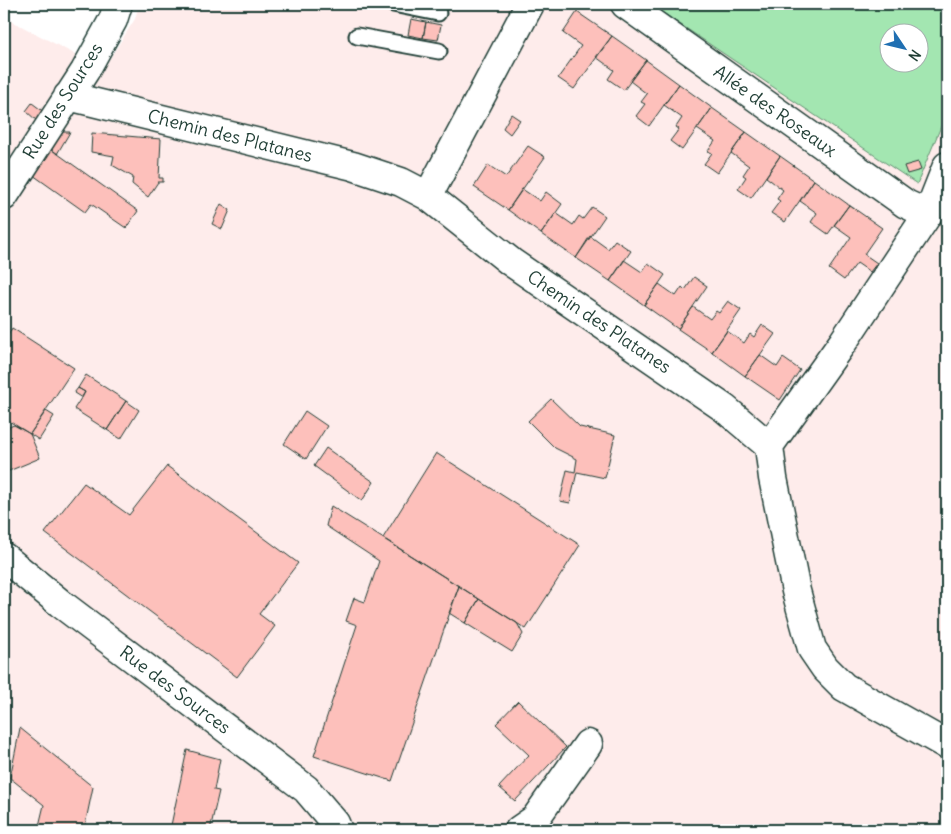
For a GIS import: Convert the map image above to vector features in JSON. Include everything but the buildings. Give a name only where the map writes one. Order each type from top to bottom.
[{"type":"street","name":"Rue des Sources","points":[[4,196],[104,37],[118,4]]},
{"type":"street","points":[[428,196],[530,4]]},
{"type":"street","name":"Allée des Roseaux","points":[[625,4],[906,204],[928,214]]},
{"type":"street","name":"Chemin des Platanes","points":[[68,96],[353,166],[401,182],[428,196],[511,262],[724,408],[769,446]]},
{"type":"street","points":[[947,166],[928,214],[843,342],[769,446],[773,478],[796,591],[812,649],[825,668],[844,687],[947,745]]},
{"type":"street","name":"Rue des Sources","points":[[4,557],[68,609],[306,790],[335,823],[338,830]]},
{"type":"street","points":[[533,827],[588,744]]},
{"type":"lane","points":[[393,4],[438,13]]},
{"type":"lane","points":[[357,36],[439,51]]},
{"type":"shaded area","points":[[139,4],[947,4],[947,830],[4,830],[4,17],[103,69],[135,19]]},
{"type":"green space","points":[[650,4],[947,4],[947,112],[917,184]]}]
